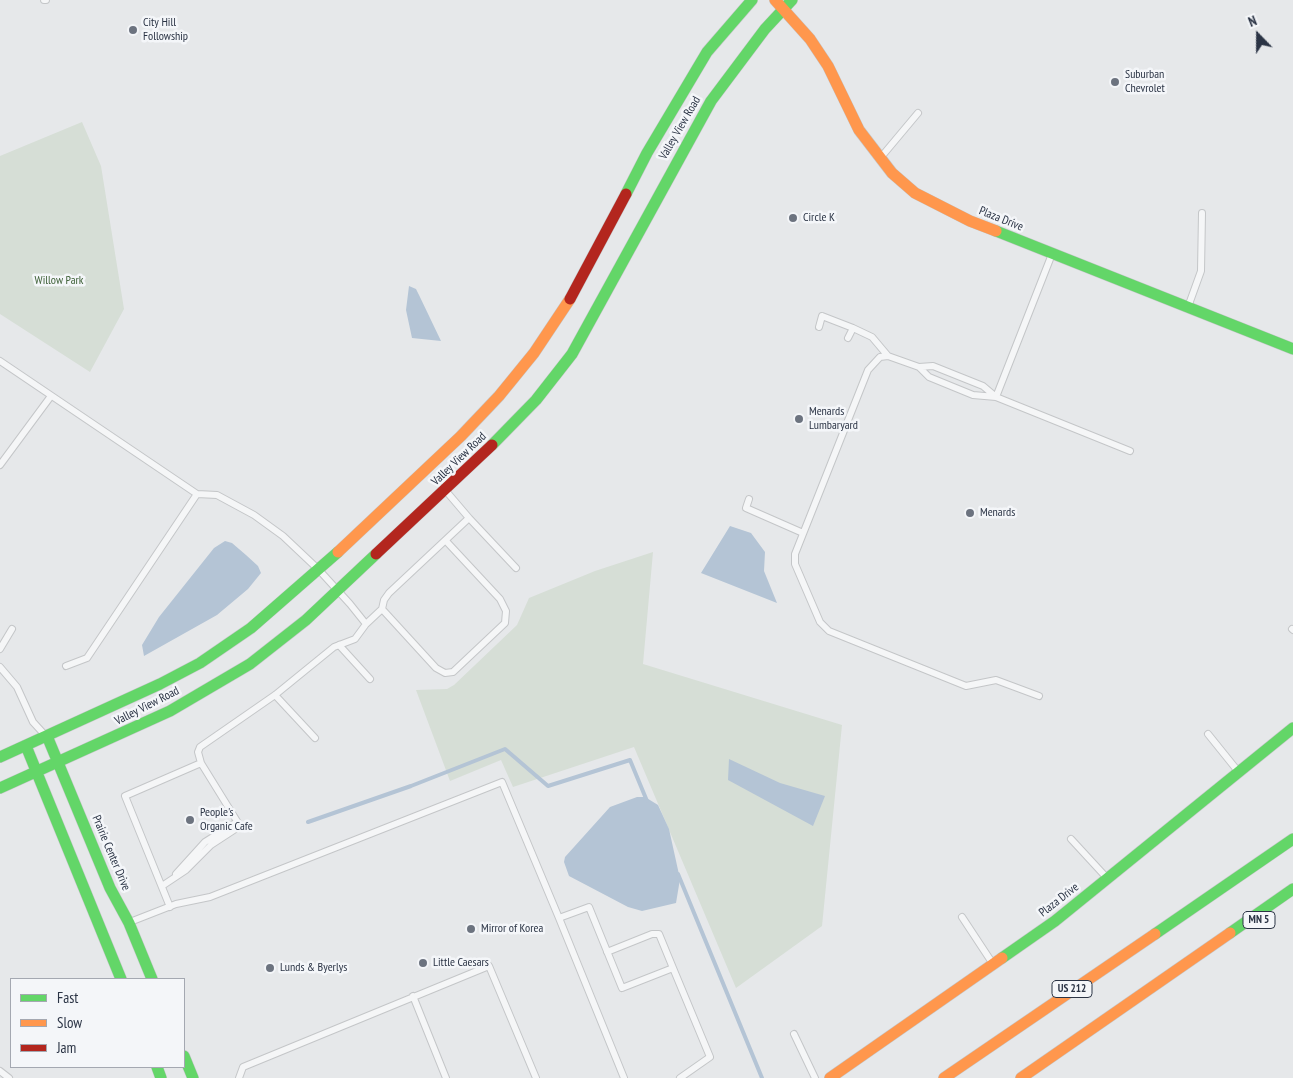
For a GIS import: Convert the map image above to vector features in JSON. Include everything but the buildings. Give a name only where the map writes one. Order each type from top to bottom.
[{"type":"main road","name":"Valley View Road","points":[[0,757],[27,742],[47,736],[120,703],[200,663],[251,628],[319,570],[461,436],[500,396],[534,353],[585,273],[646,153],[707,52],[752,0]]},
{"type":"main road","name":"Valley View Road","points":[[0,788],[170,711],[225,680],[274,647],[445,491],[536,400],[572,354],[711,101],[779,4],[792,0]]},
{"type":"main road","name":"Plaza Drive","points":[[779,4],[810,39],[828,66],[859,130],[880,158],[914,193],[936,206],[1052,254],[1293,349]]},
{"type":"main road","name":"Plaza Drive","points":[[830,1078],[994,965],[1108,879],[1293,728]]},
{"type":"main road","name":"Prairie Center Drive","points":[[47,736],[110,888],[129,923],[152,978]]},
{"type":"main road","points":[[27,742],[121,978]]},
{"type":"main road","points":[[1201,900],[1293,830]]},
{"type":"main road","name":"US 212","points":[[944,1078],[1201,900],[1293,839]]},
{"type":"main road","points":[[1021,1078],[1293,889]]},
{"type":"main road","name":"MN 5","points":[[1225,937],[1293,903]]},
{"type":"main road","points":[[185,1058],[193,1078]]},
{"type":"lane","points":[[880,158],[918,113]]},
{"type":"lane","points":[[1188,308],[1201,272],[1202,213]]},
{"type":"lane","points":[[996,397],[1052,254]]},
{"type":"lane","points":[[819,326],[822,316],[853,328],[872,337],[888,356],[919,367],[933,366],[983,386],[996,397],[1130,451]]},
{"type":"lane","points":[[848,338],[853,328]]},
{"type":"lane","points":[[888,356],[875,360],[868,370],[795,554],[795,564],[820,622],[829,631],[966,686],[996,680],[1039,696]]},
{"type":"lane","points":[[0,361],[197,494],[217,496],[254,514],[282,536],[319,570],[366,624]]},
{"type":"lane","points":[[919,367],[929,377],[977,396],[996,397]]},
{"type":"lane","points":[[0,465],[50,396]]},
{"type":"lane","points":[[445,491],[516,568]]},
{"type":"lane","points":[[66,666],[87,658],[197,494]]},
{"type":"lane","points":[[749,499],[746,508],[803,533]]},
{"type":"lane","points":[[776,521],[780,512]]},
{"type":"lane","points":[[162,886],[172,879],[205,842],[238,822],[201,763],[198,752],[203,744],[274,695],[334,647],[355,639],[366,624],[382,609],[384,600],[389,593],[469,518]]},
{"type":"lane","points":[[382,609],[436,668],[445,674],[453,672],[505,623],[506,611],[500,599],[446,541]]},
{"type":"lane","points":[[0,649],[12,629]]},
{"type":"lane","points":[[339,645],[370,679]]},
{"type":"lane","points":[[0,667],[17,687],[33,722],[47,736]]},
{"type":"lane","points":[[274,695],[315,738]]},
{"type":"lane","points":[[31,730],[33,722]]},
{"type":"lane","points":[[1208,734],[1238,772]]},
{"type":"lane","points":[[170,907],[125,796],[201,763]]},
{"type":"lane","points":[[129,923],[170,907],[210,897],[502,782],[624,1078]]},
{"type":"lane","points":[[1071,839],[1108,879]]},
{"type":"lane","points":[[559,918],[589,907],[622,988],[673,968]]},
{"type":"lane","points":[[962,917],[994,965]]},
{"type":"lane","points":[[607,952],[652,934],[658,934],[710,1057],[680,1078]]},
{"type":"lane","points":[[240,1076],[243,1067],[489,966],[536,1078]]},
{"type":"lane","points":[[413,996],[446,1078]]},
{"type":"lane","points":[[794,1034],[815,1078]]},
{"type":"lane","points":[[0,1071],[9,1078]]},
{"type":"green space","name":"Willow Park","points":[[82,122],[101,166],[124,309],[90,372],[0,314],[0,156]]},
{"type":"green space","points":[[653,552],[643,664],[842,725],[822,926],[736,988],[634,747],[513,787],[501,760],[450,781],[416,690],[447,689],[454,685],[517,625],[529,598],[595,571]]},
{"type":"water","points":[[409,286],[416,289],[441,341],[412,338],[406,310]]},
{"type":"water","points":[[730,526],[751,533],[765,552],[764,571],[777,603],[701,573]]},
{"type":"water","points":[[225,541],[232,543],[246,555],[258,566],[261,573],[248,589],[217,615],[144,656],[142,645],[159,617],[214,548]]},
{"type":"water","points":[[729,759],[780,783],[825,796],[813,826],[728,780]]},
{"type":"water","points":[[637,797],[645,797],[658,805],[669,829],[680,879],[676,903],[642,911],[628,907],[569,876],[564,862],[565,857],[610,807]]},
{"type":"waterway","points":[[308,822],[411,786],[505,749],[548,786],[630,760],[647,801]]},
{"type":"waterway","points":[[678,874],[762,1078]]},
{"type":"traffic: fast","points":[[626,194],[647,153],[707,52],[752,0]]},
{"type":"traffic: fast","points":[[492,445],[536,400],[572,354],[711,101],[765,29],[792,0]]},
{"type":"traffic: fast","points":[[996,231],[1293,349]]},
{"type":"traffic: fast","points":[[0,757],[160,684],[200,663],[251,628],[338,552]]},
{"type":"traffic: fast","points":[[0,788],[170,711],[250,664],[306,620],[376,554]]},
{"type":"traffic: fast","points":[[1002,958],[1055,921],[1293,728]]},
{"type":"traffic: fast","points":[[47,736],[110,888],[129,923],[152,978]]},
{"type":"traffic: fast","points":[[26,746],[121,978]]},
{"type":"traffic: fast","points":[[1155,934],[1293,839]]},
{"type":"traffic: fast","points":[[1230,933],[1293,889]]},
{"type":"traffic: fast","points":[[185,1058],[193,1078]]},
{"type":"traffic: fast","points":[[157,1068],[161,1078]]},
{"type":"traffic: slow","points":[[775,0],[810,39],[828,66],[859,130],[892,173],[915,193],[970,221],[996,231]]},
{"type":"traffic: slow","points":[[338,552],[461,436],[499,396],[534,353],[570,299]]},
{"type":"traffic: slow","points":[[1021,1078],[1230,933]]},
{"type":"traffic: slow","points":[[944,1078],[1155,934]]},
{"type":"traffic: slow","points":[[830,1078],[1002,958]]},
{"type":"traffic: jam","points":[[570,299],[626,194]]},
{"type":"traffic: jam","points":[[376,554],[492,445]]},
{"type":"place","name":"City Hill Followship","points":[[133,30]]},
{"type":"place","name":"Suburban Chevrolet","points":[[1115,82]]},
{"type":"place","name":"Circle K","points":[[793,218]]},
{"type":"place","name":"Menards Lumbaryard","points":[[799,419]]},
{"type":"place","name":"Menards","points":[[970,513]]},
{"type":"place","name":"People's Organic Cafe","points":[[190,820]]},
{"type":"place","name":"Mirror of Korea","points":[[471,929]]},
{"type":"place","name":"Little Caesars","points":[[423,963]]},
{"type":"place","name":"Lunds & Byerlys","points":[[270,968]]}]
